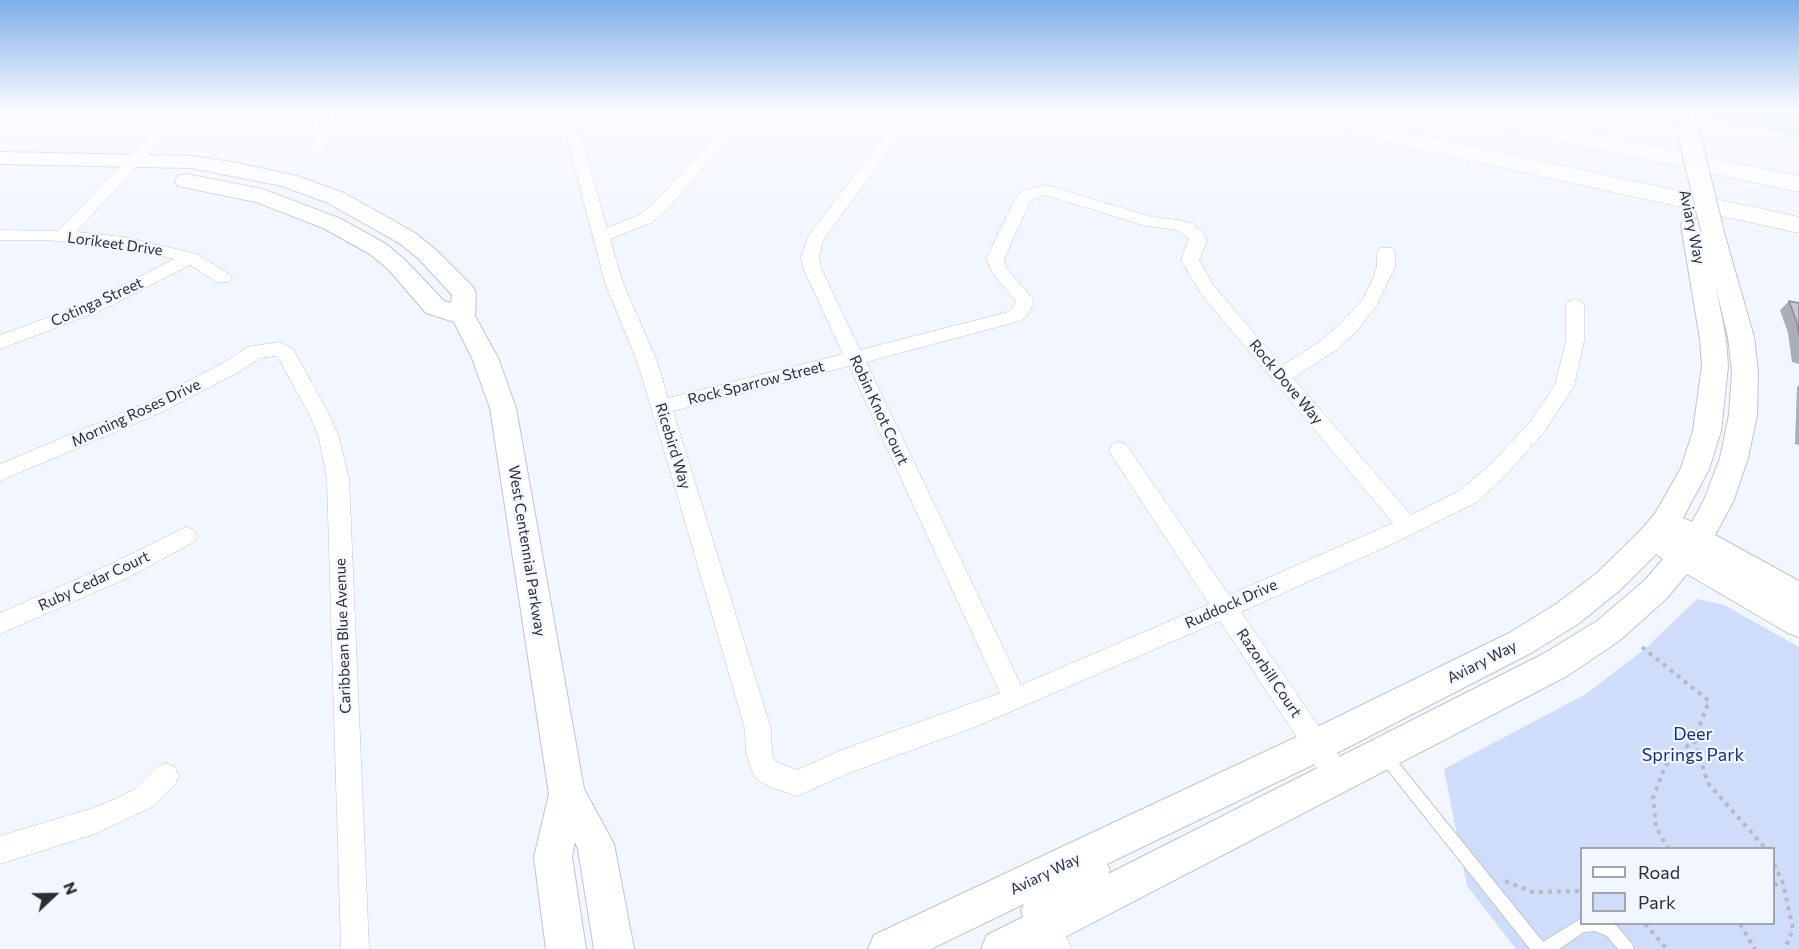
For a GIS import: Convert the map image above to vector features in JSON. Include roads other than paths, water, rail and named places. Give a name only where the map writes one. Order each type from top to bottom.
[{"type":"highway","points":[[1480,155],[1799,225]]},
{"type":"highway","points":[[1661,155],[1799,184]]},
{"type":"main road","name":"Aviary Way","points":[[1001,949],[1052,938],[1338,777],[1528,680],[1581,650],[1656,589],[1691,549],[1718,502],[1728,477],[1739,438],[1745,390],[1744,357],[1739,327],[1702,227],[1685,155]]},
{"type":"main road","name":"West Centennial Parkway","points":[[0,158],[119,168],[262,196],[331,223],[378,249],[397,265],[435,307],[463,316]]},
{"type":"main road","name":"West Centennial Parkway","points":[[0,175],[119,168],[226,167],[289,182],[336,198],[407,238],[427,254],[464,293],[463,316],[485,358],[502,408],[567,794],[596,844],[614,949]]},
{"type":"main road","name":"Aviary Way","points":[[888,949],[1317,745],[1545,629],[1608,582],[1660,530],[1695,469],[1707,431],[1714,387],[1713,339],[1702,227]]},
{"type":"main road","points":[[1660,530],[1799,623]]},
{"type":"main road","points":[[1691,549],[1799,597]]},
{"type":"main road","name":"West Centennial Parkway","points":[[566,949],[553,857],[567,794]]},
{"type":"main road","points":[[1052,938],[1040,911],[1046,900],[1055,891],[1122,853],[1162,817]]},
{"type":"street","points":[[119,168],[129,155]]},
{"type":"street","points":[[54,235],[133,155]]},
{"type":"street","name":"Ricebird Way","points":[[579,155],[614,283],[647,361],[758,729],[759,753],[765,770],[779,778]]},
{"type":"street","points":[[602,236],[645,219],[660,207],[706,155]]},
{"type":"street","name":"Robin Knot Court","points":[[877,155],[815,239],[810,257],[812,268],[1015,699]]},
{"type":"street","name":"Rock Dove Way","points":[[1023,309],[1025,300],[999,270],[995,259],[1023,200],[1033,194],[1046,190],[1055,192],[1076,201],[1152,222],[1179,225],[1192,232],[1197,236],[1198,242],[1193,249],[1191,260],[1198,277],[1407,525]]},
{"type":"street","name":"Lorikeet Drive","points":[[0,235],[54,235],[125,242],[192,258],[223,278]]},
{"type":"street","points":[[1281,376],[1329,345],[1349,327],[1370,302],[1380,283],[1386,267],[1386,252]]},
{"type":"street","name":"Cotinga Street","points":[[0,342],[94,307],[192,258]]},
{"type":"street","name":"Ruddock Drive","points":[[779,778],[797,783],[844,762],[966,719],[1015,699],[1380,540],[1469,496],[1499,469],[1538,426],[1564,386],[1575,341],[1575,305]]},
{"type":"street","name":"Rock Sparrow Street","points":[[661,407],[965,328],[1005,320],[1014,317],[1023,309]]},
{"type":"street","name":"Morning Roses Drive","points":[[0,473],[120,424],[230,368],[248,355],[268,349]]},
{"type":"street","name":"Caribbean Blue Avenue","points":[[268,349],[279,350],[286,354],[320,416],[329,438],[338,479],[355,949]]},
{"type":"street","name":"Razorbill Court","points":[[1119,450],[1338,777]]},
{"type":"street","name":"Ruby Cedar Court","points":[[0,624],[117,572],[186,536]]},
{"type":"street","points":[[0,850],[129,807],[145,797],[166,776]]},
{"type":"lane","points":[[1384,755],[1539,949]]},
{"type":"lane","points":[[1546,949],[1582,926],[1588,925]]},
{"type":"lane","points":[[1597,925],[1612,931],[1627,949]]},
{"type":"park label","name":"Deer Springs Park","points":[[1693,744]]}]
